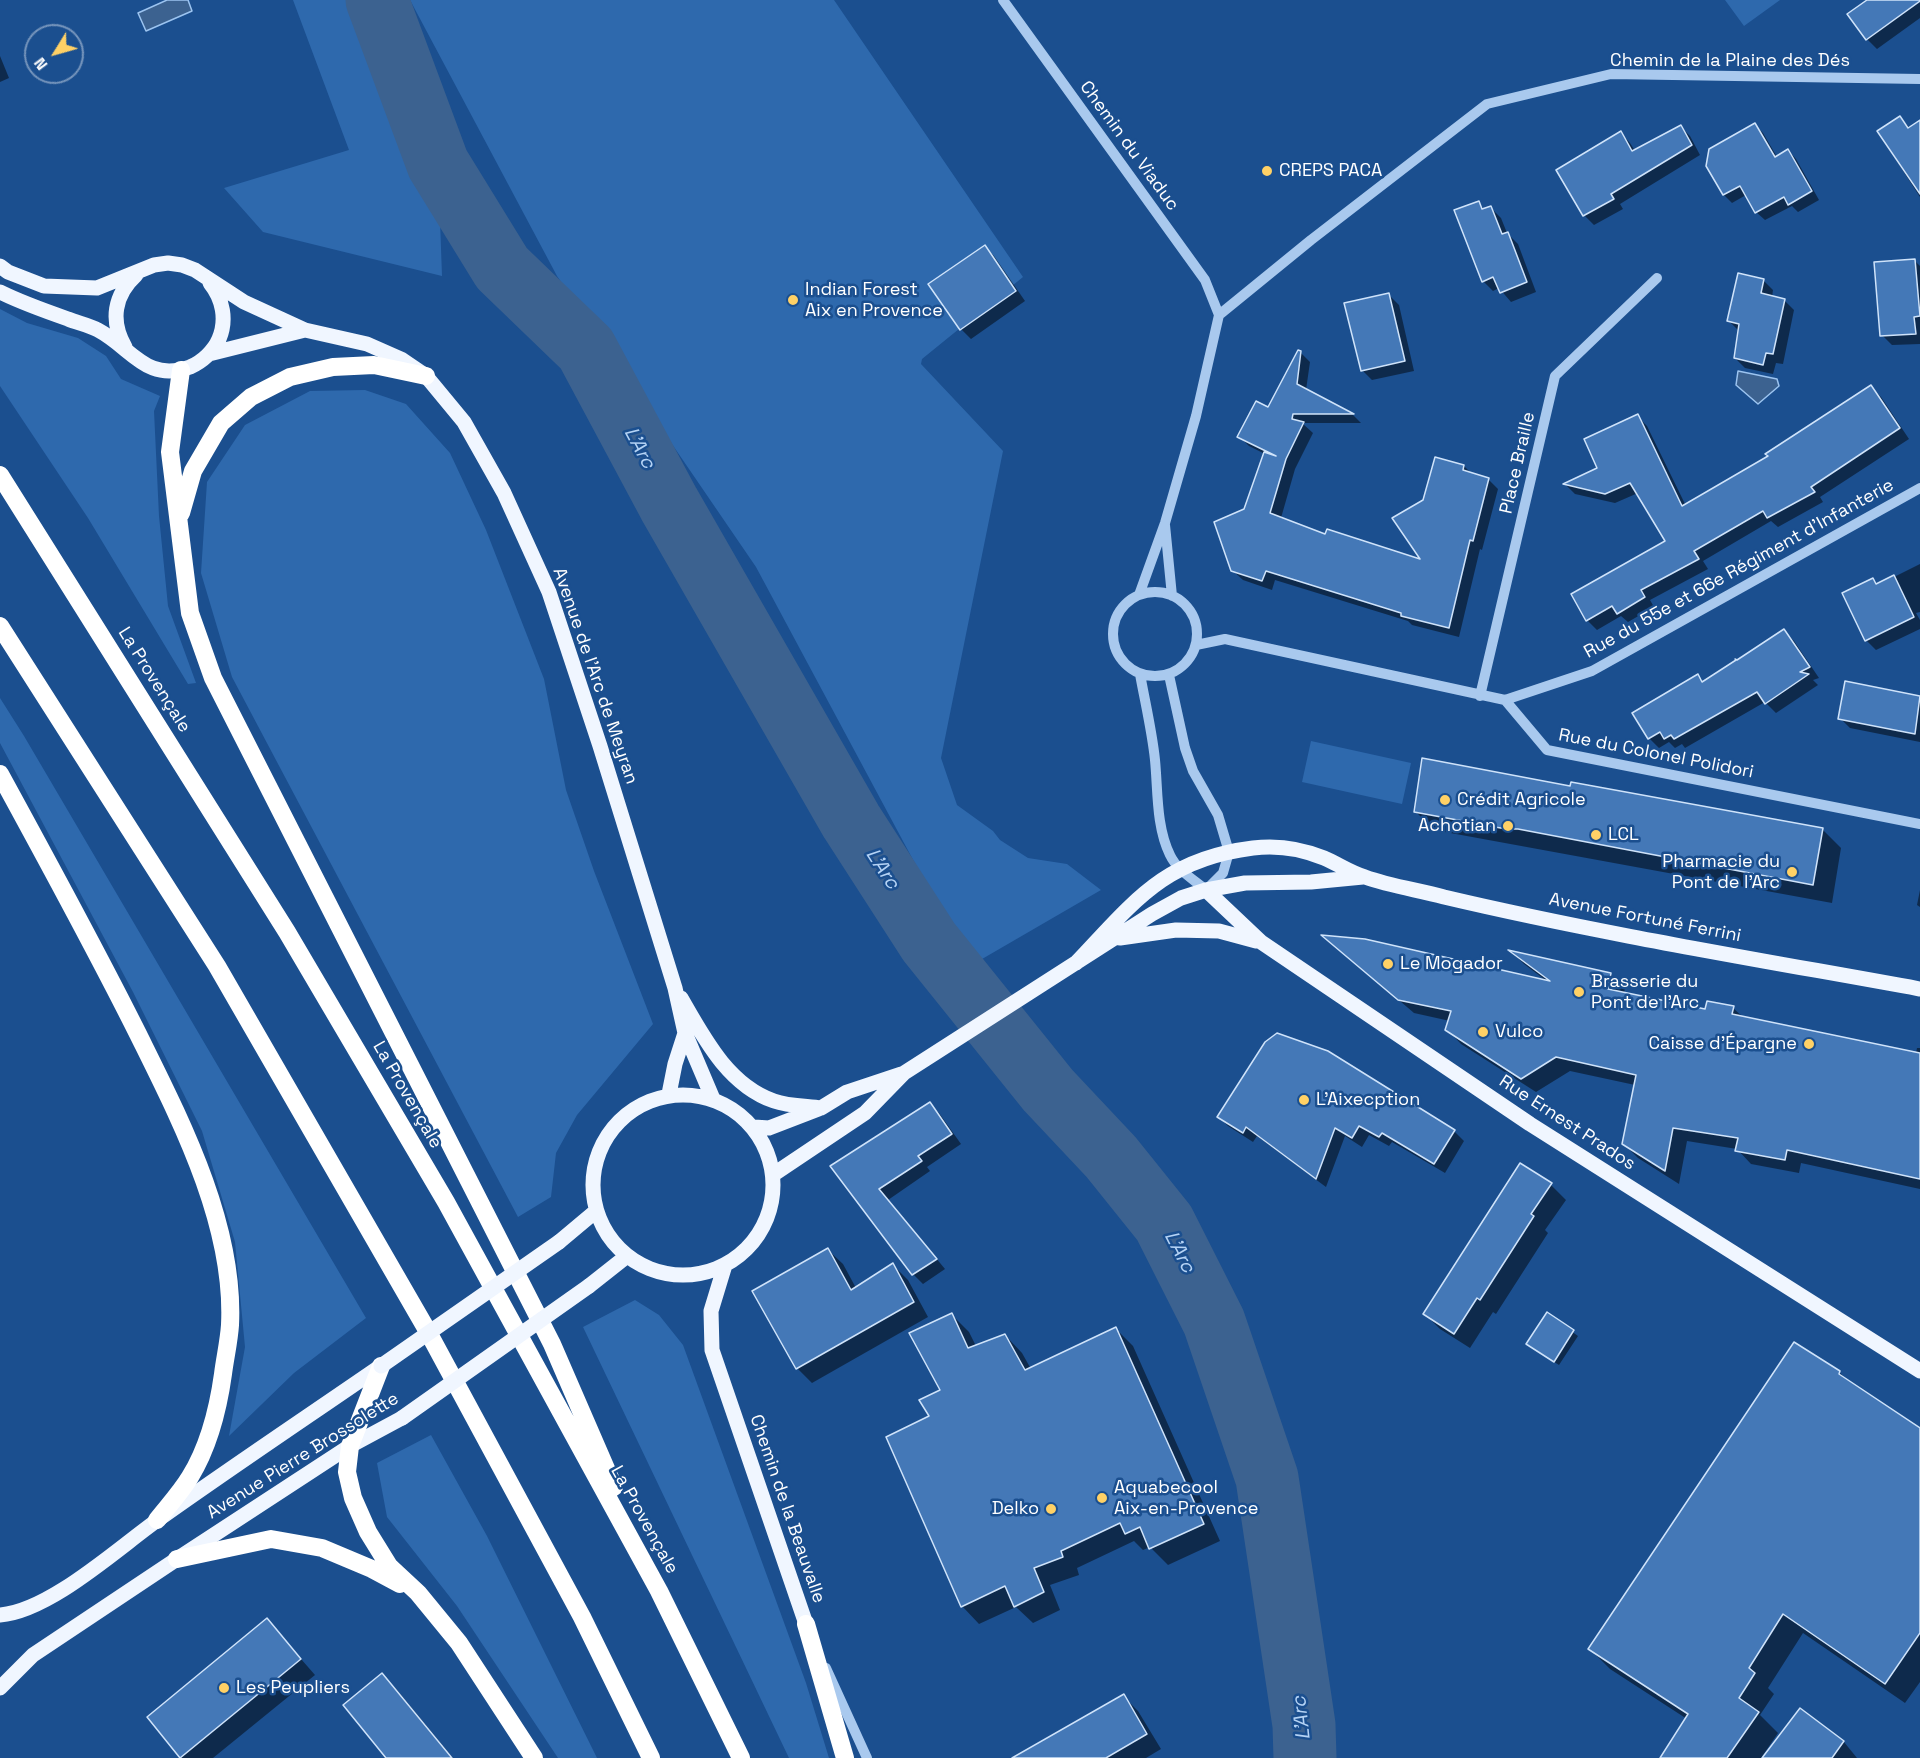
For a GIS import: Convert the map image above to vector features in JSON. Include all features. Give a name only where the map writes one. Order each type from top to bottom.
[{"type":"highway","points":[[178,524],[193,471],[221,423],[251,397],[290,377],[333,367],[374,364],[426,376]]},
{"type":"highway","points":[[181,370],[170,452],[190,614],[213,678],[552,1344],[659,1591]]},
{"type":"highway","name":"La Provençale","points":[[0,475],[299,952],[446,1202],[659,1591],[741,1758]]},
{"type":"highway","points":[[0,626],[217,966],[426,1330],[582,1617],[651,1758]]},
{"type":"highway","points":[[0,774],[107,972],[172,1104],[203,1179],[222,1241],[229,1289],[230,1325],[220,1396],[208,1439],[190,1478],[157,1520]]},
{"type":"highway","points":[[381,1366],[350,1446],[347,1472],[352,1498],[368,1532],[389,1566],[418,1593],[459,1643],[534,1758]]},
{"type":"highway","points":[[177,1559],[271,1539],[322,1548],[372,1569],[418,1593]]},
{"type":"highway","points":[[806,1624],[845,1758]]},
{"type":"main road","name":"Avenue de l'Arc de Meyran","points":[[0,266],[8,273],[44,286],[97,288],[154,265],[177,264],[195,270],[244,302],[305,330],[367,344],[401,359],[426,376],[464,422],[504,493],[549,592],[600,746],[675,988],[685,1033],[713,1099]]},
{"type":"main road","points":[[126,350],[118,336],[115,321],[116,305],[126,284],[141,271]]},
{"type":"main road","points":[[207,279],[217,291],[222,307],[223,324],[219,340],[209,354]]},
{"type":"main road","points":[[0,292],[98,330],[137,361],[150,368],[166,371],[181,370]]},
{"type":"main road","name":"Avenue de l'Arc de Meyran","points":[[181,370],[197,364],[209,354],[305,330]]},
{"type":"main road","points":[[1076,963],[1135,900],[1179,868],[1200,859],[1255,848],[1288,848],[1322,857],[1364,877]]},
{"type":"main road","points":[[774,1174],[865,1113],[904,1073],[1114,938],[1181,898],[1206,890],[1245,883],[1311,882],[1364,877]]},
{"type":"main road","name":"Avenue Fortuné Ferrini","points":[[1364,877],[1568,925],[1920,988]]},
{"type":"main road","name":"Rue Ernest Prados","points":[[1206,890],[1261,942],[1530,1124],[1920,1371]]},
{"type":"main road","points":[[1114,938],[1176,930],[1219,931],[1261,942]]},
{"type":"main road","points":[[675,988],[713,1052],[745,1086],[774,1101],[821,1108]]},
{"type":"main road","points":[[669,1094],[675,1064],[685,1033]]},
{"type":"main road","points":[[754,1127],[769,1128],[821,1108],[847,1092],[904,1073]]},
{"type":"main road","points":[[669,1094],[713,1099],[729,1106],[754,1127],[769,1154],[774,1174],[774,1195],[765,1225],[750,1246],[725,1265],[688,1275],[654,1271],[627,1256],[609,1237],[596,1211],[592,1182],[598,1150],[611,1129],[634,1107],[669,1094]]},
{"type":"main road","name":"Avenue Pierre Brossolette","points":[[0,1615],[32,1607],[55,1594],[157,1520],[559,1242],[596,1211]]},
{"type":"main road","name":"Avenue Pierre Brossolette","points":[[0,1688],[33,1655],[350,1446],[402,1419],[589,1286],[627,1256]]},
{"type":"main road","name":"Chemin de la Beauvalle","points":[[725,1265],[711,1311],[712,1350],[806,1624]]},
{"type":"street","name":"Chemin du Viaduc","points":[[1003,0],[1205,280],[1219,315]]},
{"type":"street","name":"Chemin de la Plaine des Dés","points":[[1219,315],[1311,240],[1487,104],[1611,74],[1920,79]]},
{"type":"street","name":"Place Braille","points":[[1480,696],[1555,376],[1657,278]]},
{"type":"street","points":[[1139,595],[1165,523],[1196,416],[1219,315]]},
{"type":"street","name":"Rue du 55e et 66e Régiment d'Infanterie","points":[[1505,700],[1592,671],[1920,488]]},
{"type":"street","points":[[1165,523],[1172,596]]},
{"type":"street","points":[[1152,592],[1172,596],[1188,607],[1194,619],[1197,632],[1196,645],[1182,667],[1169,675],[1155,677],[1140,674],[1128,667],[1119,656],[1113,642],[1113,628],[1121,609],[1127,602],[1139,595],[1152,592]]},
{"type":"street","points":[[1196,645],[1225,639],[1505,700]]},
{"type":"street","points":[[1140,674],[1155,758],[1165,839],[1170,855],[1179,868],[1206,890],[1222,873],[1229,852],[1218,815],[1193,771],[1185,748],[1169,675]]},
{"type":"street","name":"Rue du Colonel Polidori","points":[[1505,700],[1547,750],[1920,824]]},
{"type":"street","name":"Chemin de la Beauvalle","points":[[806,1624],[867,1758]]},
{"type":"shaded area","points":[[167,0],[188,0],[192,11],[146,31],[138,13]]},
{"type":"shaded area","points":[[293,0],[378,0],[438,164],[442,276],[263,232],[224,188],[349,150]]},
{"type":"shaded area","name":"Indian Forest Aix en Provence","points":[[410,0],[834,0],[1023,277],[922,359],[921,364],[1003,451],[941,758],[957,805],[993,831],[1000,840],[1028,858],[1067,864],[1101,890],[970,966],[756,567],[557,276]]},
{"type":"shaded area","points":[[1725,0],[1780,0],[1744,26]]},
{"type":"shaded area","points":[[0,309],[27,323],[78,338],[106,356],[121,379],[160,396],[154,411],[159,516],[168,606],[196,683],[188,684],[88,518],[0,386]]},
{"type":"shaded area","points":[[1738,371],[1777,379],[1779,386],[1758,404],[1736,385]]},
{"type":"shaded area","points":[[365,390],[406,404],[450,453],[486,530],[544,679],[566,790],[594,871],[653,1024],[577,1115],[556,1153],[551,1197],[518,1217],[232,677],[201,573],[207,482],[245,425],[310,391]]},
{"type":"shaded area","points":[[0,698],[366,1318],[294,1373],[229,1436],[245,1347],[235,1242],[202,1131],[133,992],[0,743]]},
{"type":"shaded area","points":[[1311,741],[1411,763],[1402,804],[1302,782]]},
{"type":"shaded area","points":[[635,1300],[659,1315],[683,1345],[806,1683],[829,1758],[789,1758],[583,1327]]},
{"type":"shaded area","points":[[431,1435],[487,1536],[597,1758],[558,1758],[457,1606],[387,1517],[377,1463]]},
{"type":"building","points":[[1867,0],[1920,1],[1866,40],[1847,14]]},
{"type":"building","points":[[1900,116],[1908,128],[1920,120],[1920,194],[1877,131]]},
{"type":"building","points":[[1755,123],[1775,157],[1788,149],[1812,191],[1788,205],[1784,197],[1755,213],[1740,186],[1723,195],[1706,166],[1709,149]]},
{"type":"building","points":[[1681,125],[1692,145],[1611,194],[1614,199],[1583,216],[1556,170],[1621,131],[1632,151]]},
{"type":"building","points":[[1479,201],[1482,209],[1491,206],[1502,234],[1508,232],[1527,282],[1500,293],[1493,277],[1482,282],[1454,210]]},
{"type":"building","points":[[985,245],[1016,291],[960,330],[928,284]]},
{"type":"building","points":[[1915,259],[1920,316],[1914,317],[1916,334],[1880,336],[1874,262]]},
{"type":"building","points":[[1738,273],[1764,279],[1761,293],[1785,299],[1773,354],[1766,353],[1763,365],[1734,358],[1739,324],[1727,321]]},
{"type":"building","points":[[1389,293],[1405,361],[1361,371],[1344,303]]},
{"type":"building","points":[[1298,350],[1301,351],[1297,384],[1354,414],[1293,414],[1292,419],[1304,422],[1286,459],[1270,513],[1325,534],[1327,529],[1420,559],[1392,518],[1423,500],[1435,457],[1464,465],[1463,470],[1489,478],[1473,541],[1470,540],[1449,628],[1401,616],[1401,613],[1266,571],[1262,581],[1231,571],[1214,522],[1244,509],[1264,452],[1276,456],[1237,437],[1256,401],[1268,407]]},
{"type":"building","points":[[1871,385],[1900,428],[1811,487],[1815,492],[1767,518],[1763,511],[1694,551],[1699,559],[1641,590],[1645,597],[1617,614],[1612,606],[1586,621],[1571,594],[1665,541],[1630,483],[1605,494],[1563,484],[1597,468],[1584,439],[1638,414],[1682,506],[1768,456],[1765,454]]},
{"type":"building","points":[[1894,575],[1914,617],[1865,641],[1842,593],[1873,578],[1876,584]]},
{"type":"building","points":[[1784,629],[1810,667],[1800,672],[1809,674],[1765,704],[1757,692],[1674,739],[1671,735],[1664,739],[1660,732],[1648,739],[1632,713],[1698,674],[1702,682]]},
{"type":"building","points":[[1845,681],[1920,696],[1915,734],[1838,719]]},
{"type":"building","points":[[1422,758],[1570,786],[1571,782],[1823,828],[1813,885],[1518,829],[1506,829],[1414,812]]},
{"type":"building","points":[[1321,935],[1365,939],[1550,981],[1508,950],[1611,973],[1608,989],[1705,1009],[1707,1001],[1734,1006],[1732,1014],[1920,1053],[1920,1179],[1787,1150],[1785,1160],[1735,1151],[1738,1138],[1673,1128],[1665,1171],[1622,1144],[1636,1075],[1556,1057],[1521,1079],[1445,1030],[1451,1011],[1398,1000]]},
{"type":"building","points":[[1277,1033],[1328,1051],[1455,1130],[1434,1164],[1382,1133],[1379,1137],[1359,1126],[1352,1138],[1335,1128],[1316,1179],[1246,1127],[1243,1133],[1217,1117],[1265,1042]]},
{"type":"building","points":[[930,1102],[952,1134],[918,1156],[922,1161],[879,1189],[937,1259],[912,1275],[830,1166]]},
{"type":"building","points":[[1520,1163],[1552,1183],[1531,1214],[1534,1216],[1480,1300],[1477,1298],[1454,1334],[1423,1314]]},
{"type":"building","points":[[828,1248],[851,1290],[893,1263],[914,1302],[796,1369],[752,1291]]},
{"type":"building","points":[[1547,1312],[1574,1330],[1554,1362],[1526,1344]]},
{"type":"building","points":[[952,1313],[968,1348],[1005,1334],[1025,1370],[1116,1327],[1204,1524],[1149,1549],[1140,1527],[1125,1534],[1120,1523],[1061,1551],[1063,1557],[1034,1568],[1044,1592],[1014,1607],[1005,1586],[961,1607],[886,1437],[929,1416],[919,1400],[940,1390],[909,1333]]},
{"type":"building","points":[[1794,1342],[1840,1371],[1839,1374],[1920,1428],[1920,1633],[1885,1684],[1783,1614],[1749,1668],[1755,1673],[1739,1698],[1759,1712],[1727,1758],[1660,1758],[1688,1714],[1588,1649]]},
{"type":"building","name":"Les Peupliers","points":[[267,1618],[301,1659],[180,1758],[147,1717]]},
{"type":"building","name":"Les Peupliers","points":[[382,1673],[452,1758],[386,1758],[343,1705]]},
{"type":"building","points":[[1124,1694],[1147,1734],[1106,1758],[1012,1758]]},
{"type":"building","points":[[1800,1708],[1844,1741],[1832,1758],[1762,1758]]},
{"type":"waterway","name":"L'Arc","points":[[377,0],[438,164],[502,268],[586,349],[669,504],[851,821],[929,942],[1048,1090],[1111,1157],[1164,1223],[1214,1322],[1267,1478],[1304,1725],[1305,1758]]},
{"type":"place","name":"CREPS PACA","points":[[1267,171]]},
{"type":"place","name":"Indian Forest Aix en Provence","points":[[793,300]]},
{"type":"place","name":"Crédit Agricole","points":[[1445,800]]},
{"type":"place","name":"Achotian","points":[[1508,826]]},
{"type":"place","name":"LCL","points":[[1596,835]]},
{"type":"place","name":"Pharmacie du Pont de l'Arc","points":[[1792,872]]},
{"type":"place","name":"Le Mogador","points":[[1388,964]]},
{"type":"place","name":"Brasserie du Pont de l'Arc","points":[[1579,992]]},
{"type":"place","name":"Vulco","points":[[1483,1032]]},
{"type":"place","name":"Caisse d'Épargne","points":[[1809,1044]]},
{"type":"place","name":"L'Aixecption","points":[[1304,1100]]},
{"type":"place","name":"Aquabecool Aix-en-Provence","points":[[1102,1498]]},
{"type":"place","name":"Delko","points":[[1051,1509]]},
{"type":"place","name":"Les Peupliers","points":[[224,1688]]}]
